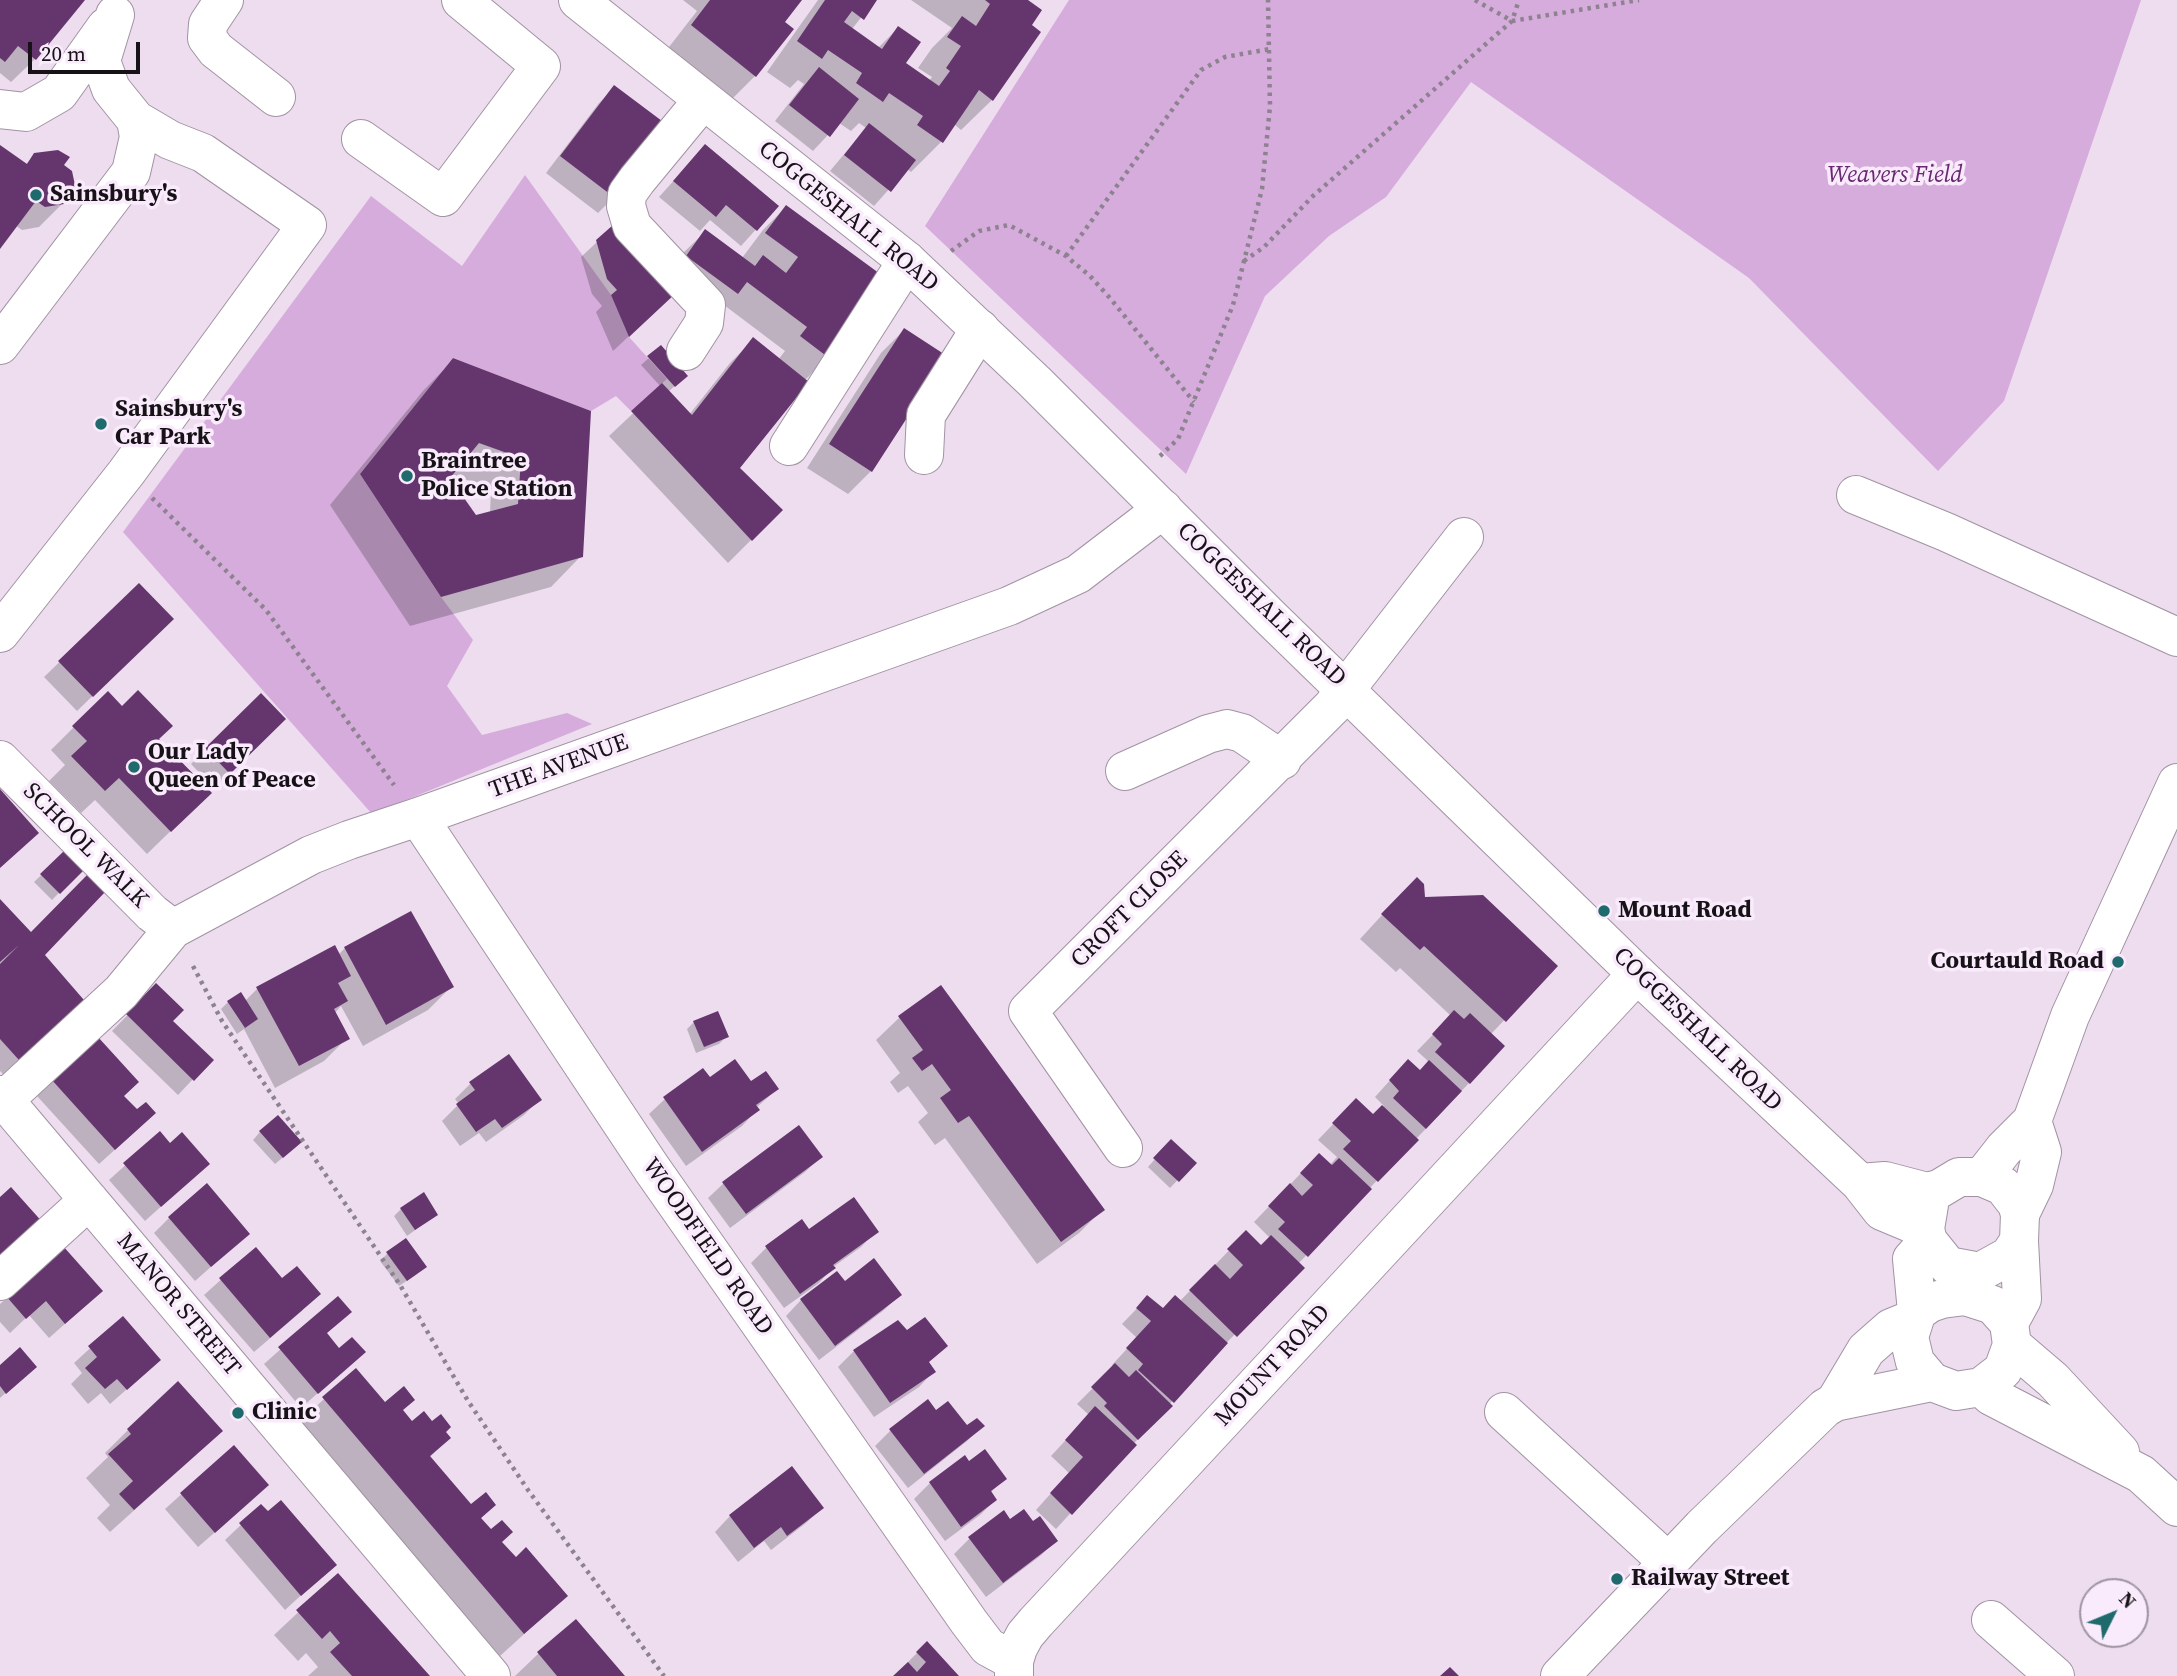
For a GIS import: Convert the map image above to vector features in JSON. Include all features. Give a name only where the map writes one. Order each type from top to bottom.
[{"type":"street","points":[[224,0],[208,24],[206,38],[216,50],[276,97]]},
{"type":"street","points":[[361,139],[443,197],[541,66],[461,0]]},
{"type":"street","name":"COGGESHALL ROAD","points":[[578,0],[914,267],[1637,974],[1860,1183],[1882,1211],[1926,1235]]},
{"type":"street","points":[[0,109],[26,112],[59,93],[121,7]]},
{"type":"street","points":[[121,7],[101,61],[111,89],[136,120],[170,140],[204,153]]},
{"type":"street","points":[[0,633],[126,473],[307,226],[204,153],[133,79],[116,44],[121,7]]},
{"type":"street","points":[[686,351],[704,323],[706,305],[632,226],[626,206],[627,194],[637,180],[703,100]]},
{"type":"street","points":[[0,345],[131,172],[139,137],[136,120]]},
{"type":"street","points":[[131,172],[169,156],[204,153]]},
{"type":"street","points":[[789,446],[914,267]]},
{"type":"street","points":[[924,455],[926,415],[980,329]]},
{"type":"street","points":[[1856,495],[1946,531],[2177,637]]},
{"type":"street","name":"THE AVENUE","points":[[5,1108],[121,992],[173,929],[311,855],[1010,606],[1078,574],[1163,509]]},
{"type":"street","name":"CROFT CLOSE","points":[[1123,1148],[1028,1011],[1332,708],[1464,537]]},
{"type":"street","points":[[1125,771],[1208,734],[1227,729],[1242,733],[1282,760]]},
{"type":"street","name":"SCHOOL WALK","points":[[0,760],[152,913],[173,929]]},
{"type":"street","points":[[1982,1177],[2004,1149],[2032,1121],[2070,1017],[2177,783]]},
{"type":"street","name":"WOODFIELD ROAD","points":[[418,817],[652,1169],[969,1622],[988,1647],[1014,1669]]},
{"type":"street","name":"MOUNT ROAD","points":[[1014,1669],[1025,1635],[1043,1614],[1637,974]]},
{"type":"street","name":"MANOR STREET","points":[[5,1108],[89,1200],[491,1676]]},
{"type":"street","points":[[1926,1235],[1948,1266],[1980,1272],[2009,1256],[2034,1185],[2042,1152],[2032,1121]]},
{"type":"street","points":[[1860,1183],[1885,1181],[1927,1192],[1959,1178],[1982,1177],[2003,1186],[2017,1204],[2022,1299],[2003,1370],[1981,1387],[1956,1391],[1932,1382],[1915,1362],[1909,1337],[1915,1316],[1912,1259],[1926,1235],[1927,1208],[1939,1189]]},
{"type":"street","points":[[0,1280],[89,1200]]},
{"type":"street","points":[[1560,1676],[1668,1562],[1816,1417],[1835,1402],[1866,1350],[1891,1328],[1915,1316],[1930,1303],[1942,1299],[1965,1296],[1993,1305],[2011,1334],[2141,1474],[2177,1507]]},
{"type":"street","points":[[1835,1402],[1932,1382]]},
{"type":"street","points":[[1981,1387],[1991,1396],[2141,1474]]},
{"type":"street","points":[[1504,1412],[1668,1562]]},
{"type":"street","points":[[1991,1620],[2055,1676]]},
{"type":"path","points":[[1134,480],[1178,439],[1233,305],[1262,189],[1270,106],[1268,0]]},
{"type":"path","points":[[1475,0],[1512,21],[1639,0]]},
{"type":"path","points":[[1243,261],[1264,247],[1333,178],[1512,21],[1519,0]]},
{"type":"path","points":[[1066,256],[1201,70],[1225,57],[1270,49]]},
{"type":"path","points":[[914,267],[979,230],[1009,225],[1066,256],[1090,276],[1194,402]]},
{"type":"path","points":[[126,473],[266,610],[418,817]]},
{"type":"path","points":[[173,929],[222,1021],[400,1285],[468,1401],[528,1490],[664,1676]]},
{"type":"green space","name":"Weavers Field","points":[[1069,0],[2141,0],[2004,401],[1938,471],[1749,278],[1471,82],[1386,197],[1329,236],[1265,296],[1186,474],[925,226]]},
{"type":"green space","points":[[525,175],[611,295],[629,337],[667,379],[631,411],[616,396],[591,411],[453,358],[360,474],[441,597],[473,640],[447,686],[482,735],[567,713],[592,724],[372,814],[123,532],[371,196],[462,266]]},
{"type":"building","points":[[0,0],[85,0],[36,60],[18,46],[5,62],[0,58]]},
{"type":"building","points":[[710,0],[802,0],[785,22],[794,29],[756,77],[691,25]]},
{"type":"building","points":[[825,0],[877,0],[864,20],[852,11],[844,22],[882,49],[898,26],[921,42],[906,63],[939,86],[950,71],[946,68],[961,46],[947,37],[962,16],[976,26],[990,4],[985,0],[1028,0],[1042,10],[1032,25],[1041,32],[993,101],[979,90],[943,143],[917,125],[923,116],[889,93],[883,102],[856,83],[862,73],[828,50],[822,59],[797,41]]},
{"type":"building","points":[[819,67],[859,99],[830,137],[789,105]]},
{"type":"building","points":[[614,85],[670,127],[615,198],[560,156]]},
{"type":"building","points":[[869,123],[916,160],[891,192],[844,155]]},
{"type":"building","points":[[705,144],[779,206],[757,231],[726,205],[716,217],[673,181]]},
{"type":"building","name":"Sainsbury's","points":[[0,145],[27,164],[34,153],[58,150],[70,157],[64,165],[72,171],[76,190],[64,204],[45,207],[36,201],[0,249]]},
{"type":"building","points":[[786,205],[887,279],[829,358],[800,336],[807,327],[747,282],[738,294],[686,256],[705,229],[755,266],[763,255],[786,273],[798,257],[765,233]]},
{"type":"building","points":[[613,225],[676,293],[629,337],[611,295],[617,290],[607,279],[596,240]]},
{"type":"building","points":[[904,328],[947,356],[872,472],[829,444]]},
{"type":"building","points":[[753,337],[809,382],[740,468],[783,510],[752,541],[631,411],[662,383],[692,415]]},
{"type":"building","points":[[661,345],[688,376],[675,387],[647,356]]},
{"type":"building","name":"Braintree Police Station","points":[[453,358],[591,411],[583,557],[441,597],[360,474]],"holes":[[[479,443],[521,458],[518,504],[476,515],[450,478]]]},
{"type":"building","points":[[139,583],[174,619],[93,697],[58,661]]},
{"type":"building","name":"Our Lady Queen of Peace","points":[[138,690],[173,726],[159,739],[212,793],[171,832],[119,778],[105,791],[71,756],[87,741],[72,726],[108,691],[122,706]]},
{"type":"building","points":[[261,693],[286,719],[230,774],[205,748]]},
{"type":"building","points":[[0,789],[39,833],[0,868]]},
{"type":"building","points":[[64,851],[84,870],[60,894],[40,874]]},
{"type":"building","points":[[89,873],[106,891],[45,955],[90,1007],[28,1070],[0,1039],[0,964],[19,945],[0,962],[0,899],[31,932]]},
{"type":"building","points":[[1417,877],[1424,884],[1425,897],[1483,895],[1558,966],[1506,1022],[1424,946],[1420,950],[1381,914]]},
{"type":"building","points":[[411,911],[454,987],[386,1025],[344,947]]},
{"type":"building","points":[[335,945],[351,976],[338,983],[348,1001],[334,1009],[350,1039],[299,1066],[256,987]]},
{"type":"building","points":[[156,983],[184,1010],[173,1021],[214,1060],[194,1081],[126,1014]]},
{"type":"building","points":[[941,985],[1105,1210],[1061,1242],[969,1116],[958,1123],[940,1098],[951,1090],[932,1064],[922,1071],[912,1058],[923,1050],[898,1016]]},
{"type":"building","points":[[241,992],[258,1019],[245,1028],[227,1001]]},
{"type":"building","points":[[1454,1010],[1464,1019],[1470,1013],[1505,1046],[1470,1084],[1435,1052],[1442,1044],[1432,1034]]},
{"type":"building","points":[[718,1011],[729,1037],[704,1047],[693,1021]]},
{"type":"building","points":[[98,1037],[139,1082],[124,1096],[137,1109],[146,1102],[156,1113],[115,1150],[51,1079]]},
{"type":"building","points":[[509,1054],[542,1100],[502,1128],[495,1119],[476,1132],[456,1104],[475,1090],[469,1082]]},
{"type":"building","points":[[735,1059],[751,1081],[766,1071],[779,1089],[756,1105],[760,1110],[702,1152],[663,1097],[703,1068],[710,1077]]},
{"type":"building","points":[[1408,1059],[1420,1070],[1429,1060],[1462,1091],[1426,1129],[1393,1098],[1399,1091],[1389,1080]]},
{"type":"building","points":[[1356,1098],[1373,1114],[1382,1105],[1419,1140],[1378,1182],[1343,1149],[1351,1141],[1332,1123]]},
{"type":"building","points":[[278,1115],[302,1142],[283,1158],[259,1131]]},
{"type":"building","points":[[799,1125],[823,1157],[746,1214],[722,1182]]},
{"type":"building","points":[[160,1131],[170,1143],[182,1132],[210,1164],[161,1207],[123,1163]]},
{"type":"building","points":[[1171,1139],[1197,1163],[1179,1182],[1153,1158]]},
{"type":"building","points":[[1319,1153],[1332,1165],[1339,1158],[1372,1189],[1308,1257],[1278,1229],[1285,1222],[1268,1206],[1290,1183],[1302,1196],[1313,1185],[1300,1173]]},
{"type":"building","points":[[207,1183],[250,1234],[211,1267],[168,1217]]},
{"type":"building","points":[[11,1187],[45,1225],[0,1266],[0,1197]]},
{"type":"building","points":[[424,1192],[438,1215],[415,1230],[400,1208]]},
{"type":"building","points":[[854,1197],[879,1232],[833,1265],[836,1268],[800,1294],[765,1246],[802,1219],[809,1229]]},
{"type":"building","points":[[1246,1230],[1261,1245],[1271,1235],[1305,1268],[1237,1337],[1189,1290],[1215,1264],[1230,1279],[1243,1265],[1227,1249]]},
{"type":"building","points":[[406,1238],[427,1267],[407,1281],[386,1252]]},
{"type":"building","points":[[63,1246],[103,1291],[65,1324],[46,1301],[26,1319],[6,1296]]},
{"type":"building","points":[[256,1247],[282,1278],[297,1266],[321,1294],[270,1338],[219,1278]]},
{"type":"building","points":[[874,1258],[902,1295],[835,1346],[800,1299],[837,1271],[845,1281]]},
{"type":"building","points":[[1147,1295],[1163,1308],[1175,1295],[1228,1343],[1174,1403],[1138,1370],[1143,1364],[1126,1348],[1151,1321],[1136,1308]]},
{"type":"building","points":[[338,1296],[352,1312],[327,1333],[339,1348],[352,1337],[366,1352],[318,1394],[278,1347]]},
{"type":"building","points":[[123,1316],[161,1360],[127,1390],[117,1379],[105,1389],[85,1368],[97,1357],[88,1346]]},
{"type":"building","points":[[925,1317],[948,1346],[929,1362],[936,1372],[890,1403],[853,1350],[898,1320],[907,1330]]},
{"type":"building","points":[[20,1347],[37,1367],[6,1394],[0,1386],[0,1365]]},
{"type":"building","points":[[1115,1363],[1129,1377],[1136,1370],[1173,1406],[1138,1440],[1104,1406],[1107,1403],[1091,1387]]},
{"type":"building","points":[[356,1368],[385,1402],[404,1386],[415,1400],[403,1410],[412,1421],[424,1411],[432,1421],[441,1414],[451,1427],[446,1432],[451,1438],[430,1456],[471,1504],[486,1492],[496,1505],[481,1518],[491,1529],[502,1520],[513,1532],[502,1542],[516,1557],[526,1547],[568,1596],[524,1634],[322,1397]]},
{"type":"building","points":[[178,1381],[223,1431],[134,1510],[119,1494],[133,1481],[108,1454],[131,1434],[127,1429]]},
{"type":"building","points":[[928,1399],[936,1410],[948,1401],[967,1425],[977,1418],[985,1426],[924,1474],[889,1429]]},
{"type":"building","points":[[1095,1406],[1137,1445],[1072,1515],[1050,1493],[1083,1457],[1065,1440]]},
{"type":"building","points":[[234,1445],[269,1485],[215,1533],[180,1493]]},
{"type":"building","points":[[985,1449],[1007,1479],[991,1491],[997,1500],[961,1527],[929,1482],[965,1455],[969,1461]]},
{"type":"building","points":[[792,1466],[824,1508],[787,1536],[781,1527],[754,1548],[729,1515]]},
{"type":"building","points":[[281,1500],[337,1565],[301,1596],[239,1523],[261,1504],[268,1511]]},
{"type":"building","points":[[1024,1509],[1033,1521],[1040,1516],[1058,1541],[1003,1583],[968,1537],[1004,1510],[1010,1519]]},
{"type":"building","points":[[338,1573],[430,1676],[352,1676],[330,1652],[340,1643],[330,1631],[322,1639],[296,1610]]},
{"type":"building","points":[[576,1619],[625,1676],[557,1676],[537,1652]]},
{"type":"building","points":[[927,1641],[959,1676],[893,1676],[908,1662],[917,1672],[926,1662],[916,1652]]},
{"type":"building","points":[[1450,1667],[1459,1676],[1440,1676]]},
{"type":"place","name":"Sainsbury's","points":[[36,195]]},
{"type":"place","name":"Sainsbury's Car Park","points":[[101,424]]},
{"type":"place","name":"Braintree Police Station","points":[[407,476]]},
{"type":"place","name":"Our Lady Queen of Peace","points":[[134,767]]},
{"type":"place","name":"Mount Road","points":[[1604,911]]},
{"type":"place","name":"Courtauld Road","points":[[2118,962]]},
{"type":"place","name":"Clinic","points":[[238,1413]]},
{"type":"place","name":"Railway Street","points":[[1617,1579]]}]
